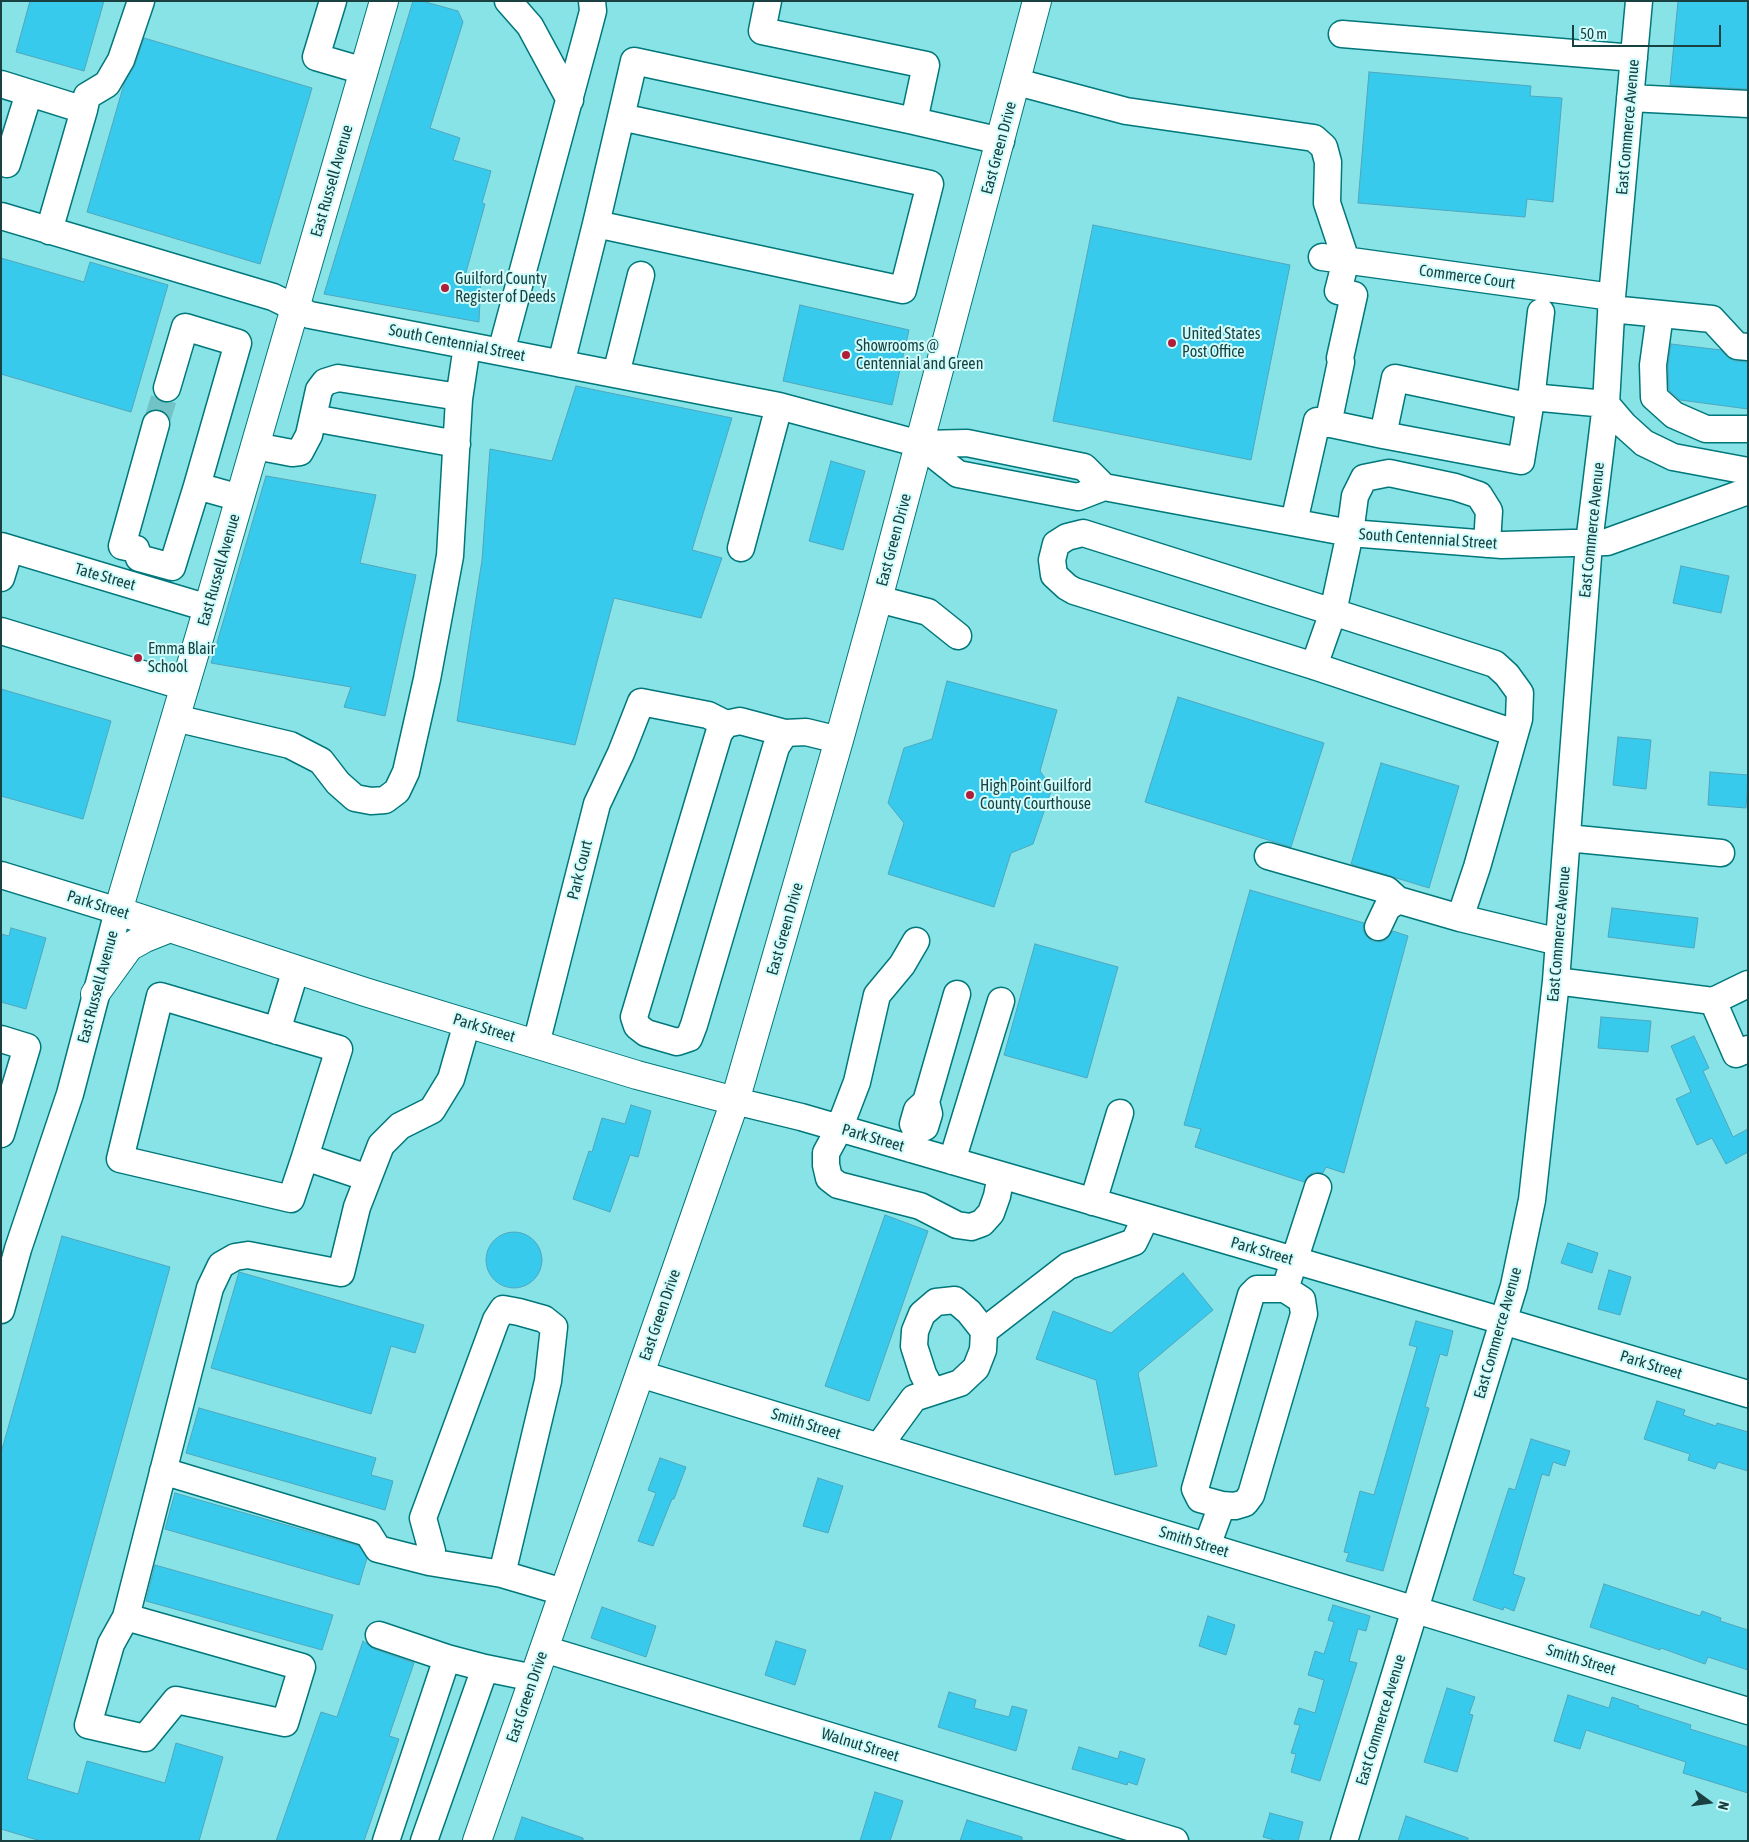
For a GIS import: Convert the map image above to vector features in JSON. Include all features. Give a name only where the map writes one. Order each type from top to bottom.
[{"type":"main road","name":"East Russell Avenue","points":[[118,911],[384,1]]},
{"type":"main road","name":"East Green Drive","points":[[477,1841],[735,1101],[840,740],[1017,82],[1037,1]]},
{"type":"main road","name":"Park Street","points":[[118,911],[467,1023],[637,1075],[735,1101]]},
{"type":"main road","points":[[95,994],[129,947],[170,928]]},
{"type":"street","points":[[49,230],[87,96],[107,84],[121,60],[141,1]]},
{"type":"street","points":[[333,1],[316,58],[364,71]]},
{"type":"street","points":[[508,1],[530,26],[570,100]]},
{"type":"street","points":[[501,352],[570,100],[593,11],[592,1]]},
{"type":"street","points":[[768,1],[762,31],[926,65],[914,121]]},
{"type":"street","name":"East Commerce Avenue","points":[[1344,1841],[1514,1286],[1532,1200],[1556,981],[1589,543],[1606,404],[1612,303],[1639,1]]},
{"type":"street","points":[[1342,34],[1634,58]]},
{"type":"street","points":[[561,364],[634,61],[914,121],[1001,142]]},
{"type":"street","points":[[1017,82],[1126,111],[1314,138],[1324,147],[1328,162],[1327,203],[1337,262],[1338,291],[1354,295],[1328,424]]},
{"type":"street","points":[[1,84],[84,110]]},
{"type":"street","points":[[3,169],[29,93]]},
{"type":"street","points":[[1630,98],[1748,104]]},
{"type":"street","points":[[596,224],[904,290],[930,184],[621,117]]},
{"type":"street","name":"South Centennial Street","points":[[1,216],[273,297],[310,315],[779,406],[920,444],[967,442],[1084,467],[1104,487],[1350,533],[1502,545],[1607,542],[1748,491]]},
{"type":"street","name":"Commerce Court","points":[[1337,262],[1612,303],[1660,314],[1712,319],[1737,346],[1748,347]]},
{"type":"street","points":[[616,374],[641,275]]},
{"type":"street","points":[[1294,522],[1317,421],[1522,461],[1541,312]]},
{"type":"street","points":[[1660,314],[1653,365],[1654,397],[1674,415],[1706,429],[1748,429]]},
{"type":"street","points":[[122,546],[136,548],[139,558],[172,567],[238,344],[185,327],[167,388]]},
{"type":"street","points":[[175,718],[290,745],[321,761],[338,783],[355,798],[371,801],[385,800],[397,791],[406,772],[450,556],[460,397],[467,346]]},
{"type":"street","points":[[255,446],[292,453],[300,452],[309,435],[319,390],[325,382],[338,378],[460,397]]},
{"type":"street","points":[[1383,435],[1395,378],[1518,404],[1542,398],[1606,404],[1624,425],[1644,443],[1673,457],[1748,471]]},
{"type":"street","points":[[740,548],[779,406]]},
{"type":"street","points":[[313,418],[457,444]]},
{"type":"street","points":[[114,580],[156,424]]},
{"type":"street","points":[[1314,666],[1333,612],[1350,533],[1355,496],[1364,478],[1389,472],[1455,487],[1479,495],[1489,511],[1487,544]]},
{"type":"street","points":[[197,486],[240,498]]},
{"type":"street","points":[[1460,918],[1515,733],[1519,719],[1520,693],[1507,675],[1495,664],[1083,533],[1067,537],[1056,544],[1052,560],[1054,575],[1067,587],[1515,733]]},
{"type":"street","points":[[1,578],[5,548]]},
{"type":"street","name":"Tate Street","points":[[5,548],[208,608]]},
{"type":"street","points":[[878,599],[928,612],[958,636]]},
{"type":"street","points":[[1,631],[185,687]]},
{"type":"street","name":"Park Court","points":[[536,1044],[597,804],[621,753],[641,702],[708,715],[726,724]]},
{"type":"street","points":[[785,734],[776,747],[689,1038],[677,1042],[646,1033],[637,1026],[634,1017],[636,1007],[719,732],[726,724],[740,721],[785,734],[806,732],[840,740]]},
{"type":"street","points":[[1567,838],[1721,853]]},
{"type":"street","points":[[1268,856],[1387,890],[1398,900],[1460,918],[1558,942]]},
{"type":"street","name":"Park Street","points":[[1,876],[118,911]]},
{"type":"street","points":[[1383,928],[1398,900]]},
{"type":"street","name":"East Russell Avenue","points":[[1,1310],[18,1249],[70,1094],[118,911]]},
{"type":"street","points":[[916,941],[902,966],[877,995],[857,1082],[839,1128],[826,1153],[826,1165],[830,1178],[838,1185],[920,1206],[957,1225],[971,1227],[982,1223],[991,1213],[1001,1175]]},
{"type":"street","points":[[277,1031],[296,969]]},
{"type":"street","points":[[1556,981],[1712,1001],[1748,984]]},
{"type":"street","points":[[914,1140],[925,1128],[929,1114],[926,1102],[957,994]]},
{"type":"street","points":[[160,996],[339,1049],[304,1157],[291,1199],[120,1159],[160,996]]},
{"type":"street","points":[[952,1161],[1001,1001]]},
{"type":"street","points":[[1712,1001],[1736,1054],[1748,1048]]},
{"type":"street","points":[[126,1617],[302,1667],[285,1723],[176,1700],[145,1738],[88,1725],[110,1644],[126,1617],[210,1288],[221,1264],[234,1257],[248,1255],[341,1273],[357,1207],[381,1145],[400,1126],[432,1110],[451,1079],[467,1023]]},
{"type":"street","points":[[1,1039],[27,1047],[1,1134]]},
{"type":"street","name":"Park Street","points":[[735,1101],[839,1128],[914,1140],[952,1161],[1748,1394]]},
{"type":"street","points":[[1093,1202],[1120,1114]]},
{"type":"street","points":[[304,1157],[368,1178]]},
{"type":"street","points":[[1285,1288],[1318,1187]]},
{"type":"street","points":[[984,1331],[1068,1266],[1134,1242],[1146,1217]]},
{"type":"street","points":[[1285,1288],[1302,1300],[1304,1314],[1251,1495],[1245,1503],[1234,1506],[1200,1499],[1194,1489],[1251,1295],[1257,1289],[1285,1288]]},
{"type":"street","points":[[879,1446],[914,1398],[960,1383],[976,1368],[983,1350],[984,1331],[970,1312],[955,1300],[936,1302],[922,1314],[915,1331],[914,1346],[923,1374],[932,1391]]},
{"type":"street","points":[[429,1562],[432,1551],[423,1518],[496,1320],[503,1309],[544,1319],[554,1327],[548,1381],[502,1574]]},
{"type":"street","name":"Smith Street","points":[[640,1374],[1748,1711]]},
{"type":"street","points":[[164,1471],[368,1533],[378,1549],[429,1562],[502,1574],[563,1592]]},
{"type":"street","points":[[1207,1546],[1222,1505]]},
{"type":"street","points":[[379,1635],[447,1658],[534,1678]]},
{"type":"street","name":"Walnut Street","points":[[544,1650],[1176,1841]]},
{"type":"street","points":[[386,1841],[447,1658]]},
{"type":"street","points":[[424,1841],[484,1668]]},
{"type":"building","points":[[30,1],[104,1],[84,71],[16,52]]},
{"type":"building","points":[[413,1],[422,1],[458,11],[463,22],[430,128],[460,138],[453,160],[491,171],[482,203],[485,204],[465,276],[481,278],[479,322],[324,294]]},
{"type":"building","points":[[1678,1],[1748,1],[1748,89],[1670,85]]},
{"type":"building","points":[[144,38],[312,88],[260,264],[87,212],[124,84],[135,65]]},
{"type":"building","points":[[1369,72],[1531,86],[1530,96],[1562,98],[1553,202],[1527,199],[1525,217],[1358,203]]},
{"type":"building","name":"United States Post Office","points":[[1093,225],[1290,265],[1251,460],[1053,421]]},
{"type":"building","points":[[1,258],[84,282],[90,262],[168,285],[131,412],[1,374]]},
{"type":"building","name":"Showrooms @ Centennial and Green","points":[[800,305],[909,330],[892,405],[783,381]]},
{"type":"building","points":[[1671,344],[1721,350],[1727,357],[1735,361],[1748,362],[1748,409],[1680,400],[1669,390],[1668,366]]},
{"type":"building","points":[[576,386],[732,418],[692,550],[722,558],[701,618],[614,598],[575,745],[457,721],[482,560],[490,449],[552,461]]},
{"type":"building","points":[[831,461],[865,471],[843,550],[809,541]]},
{"type":"building","points":[[266,476],[376,495],[360,563],[416,575],[385,716],[344,707],[351,687],[211,663]]},
{"type":"building","points":[[1681,566],[1729,576],[1721,613],[1673,603]]},
{"type":"building","name":"High Point Guilford County Courthouse","points":[[947,681],[1057,710],[1040,771],[1052,788],[1033,844],[1011,853],[994,907],[888,874],[904,823],[888,803],[904,748],[932,739]]},
{"type":"building","points":[[1,689],[111,721],[83,819],[1,796]]},
{"type":"building","points":[[1178,697],[1324,743],[1291,847],[1145,802]]},
{"type":"building","points":[[1618,737],[1651,740],[1646,789],[1613,785]]},
{"type":"building","points":[[1381,763],[1459,786],[1429,888],[1351,864]]},
{"type":"building","points":[[1710,772],[1748,775],[1746,808],[1708,805]]},
{"type":"building","points":[[1250,890],[1364,923],[1365,935],[1372,941],[1380,942],[1386,940],[1393,931],[1408,936],[1344,1173],[1326,1167],[1323,1173],[1314,1172],[1304,1182],[1195,1147],[1201,1129],[1184,1125]]},
{"type":"building","points":[[1612,908],[1698,918],[1694,948],[1608,937]]},
{"type":"building","points":[[11,928],[46,938],[26,1009],[1,1002],[1,934],[9,936]]},
{"type":"building","points":[[1035,944],[1118,967],[1087,1078],[1004,1055]]},
{"type":"building","points":[[1601,1017],[1651,1021],[1648,1052],[1598,1048]]},
{"type":"building","points":[[1694,1036],[1709,1068],[1703,1071],[1733,1137],[1748,1129],[1748,1152],[1726,1164],[1712,1138],[1697,1145],[1676,1099],[1691,1092],[1671,1046]]},
{"type":"building","points":[[631,1105],[651,1111],[638,1157],[630,1155],[610,1212],[573,1199],[589,1151],[592,1152],[602,1118],[625,1124]]},
{"type":"building","points":[[885,1215],[928,1231],[869,1401],[825,1386]]},
{"type":"building","points":[[514,1232],[525,1234],[534,1240],[540,1249],[542,1260],[540,1271],[534,1280],[525,1286],[514,1288],[503,1286],[494,1280],[488,1271],[486,1260],[488,1249],[494,1240],[503,1234]]},
{"type":"building","points":[[62,1236],[170,1267],[27,1779],[78,1794],[87,1761],[165,1783],[176,1743],[223,1757],[199,1841],[41,1841],[1,1829],[1,1453]]},
{"type":"building","points":[[1568,1243],[1598,1253],[1592,1273],[1561,1263]]},
{"type":"building","points":[[1609,1270],[1631,1277],[1620,1315],[1598,1309]]},
{"type":"building","points":[[239,1272],[424,1325],[415,1353],[391,1346],[371,1414],[211,1368]]},
{"type":"building","points":[[1183,1273],[1213,1310],[1138,1373],[1157,1466],[1115,1475],[1096,1380],[1036,1359],[1053,1311],[1111,1333]]},
{"type":"building","points":[[1416,1321],[1453,1331],[1447,1356],[1440,1354],[1425,1407],[1429,1408],[1383,1571],[1346,1561],[1349,1553],[1344,1552],[1360,1491],[1374,1495],[1417,1347],[1409,1345]]},
{"type":"building","points":[[1657,1401],[1685,1410],[1683,1415],[1716,1426],[1717,1423],[1748,1432],[1748,1471],[1718,1462],[1715,1469],[1688,1460],[1690,1454],[1644,1439]]},
{"type":"building","points":[[199,1408],[376,1458],[371,1475],[393,1481],[385,1510],[186,1453]]},
{"type":"building","points":[[1531,1439],[1570,1451],[1565,1466],[1553,1462],[1549,1476],[1542,1474],[1513,1574],[1525,1578],[1514,1611],[1504,1607],[1503,1610],[1473,1600],[1509,1488],[1515,1490]]},
{"type":"building","points":[[660,1458],[686,1467],[653,1546],[638,1541],[656,1493],[648,1490]]},
{"type":"building","points":[[818,1478],[843,1486],[828,1533],[803,1526]]},
{"type":"building","points":[[175,1493],[359,1546],[367,1558],[359,1585],[165,1529]]},
{"type":"building","points":[[155,1565],[333,1615],[322,1650],[146,1601]]},
{"type":"building","points":[[1604,1584],[1700,1616],[1702,1611],[1721,1618],[1720,1621],[1748,1630],[1748,1670],[1708,1657],[1705,1664],[1661,1648],[1660,1650],[1590,1627]]},
{"type":"building","points":[[1333,1605],[1370,1616],[1366,1631],[1358,1629],[1349,1661],[1357,1663],[1320,1781],[1291,1772],[1296,1754],[1291,1753],[1300,1725],[1294,1724],[1299,1708],[1315,1713],[1324,1680],[1308,1675],[1315,1651],[1324,1654],[1334,1622],[1328,1620]]},
{"type":"building","points":[[602,1607],[656,1626],[646,1657],[591,1638]]},
{"type":"building","points":[[1208,1616],[1235,1625],[1226,1655],[1199,1646]]},
{"type":"building","points":[[363,1641],[374,1649],[414,1663],[389,1736],[399,1739],[364,1841],[276,1841],[321,1712],[337,1717]]},
{"type":"building","points":[[776,1641],[806,1650],[795,1685],[765,1675]]},
{"type":"building","points":[[1447,1688],[1475,1697],[1469,1714],[1473,1715],[1457,1772],[1424,1762]]},
{"type":"building","points":[[949,1692],[976,1700],[974,1708],[1009,1717],[1012,1706],[1027,1710],[1016,1751],[938,1727]]},
{"type":"building","points":[[1568,1695],[1609,1708],[1612,1697],[1639,1706],[1638,1708],[1691,1725],[1690,1729],[1748,1747],[1748,1793],[1683,1773],[1686,1762],[1586,1730],[1580,1749],[1554,1741]]},
{"type":"building","points":[[1079,1747],[1118,1759],[1120,1751],[1145,1759],[1137,1785],[1128,1782],[1127,1785],[1072,1769]]},
{"type":"building","points":[[875,1792],[903,1801],[890,1841],[860,1841]]},
{"type":"building","points":[[1270,1813],[1303,1822],[1298,1841],[1278,1841],[1263,1837]]},
{"type":"building","points":[[1406,1816],[1468,1838],[1468,1841],[1398,1841]]},
{"type":"building","points":[[522,1817],[583,1838],[583,1841],[514,1841]]},
{"type":"building","points":[[967,1820],[1022,1837],[1022,1841],[960,1841]]},
{"type":"tunnel","points":[[156,424],[167,388]]},
{"type":"place","name":"Guilford County Register of Deeds","points":[[445,288]]},
{"type":"place","name":"United States Post Office","points":[[1172,343]]},
{"type":"place","name":"Showrooms @ Centennial and Green","points":[[846,355]]},
{"type":"place","name":"Emma Blair School","points":[[138,658]]},
{"type":"place","name":"High Point Guilford County Courthouse","points":[[970,795]]}]
